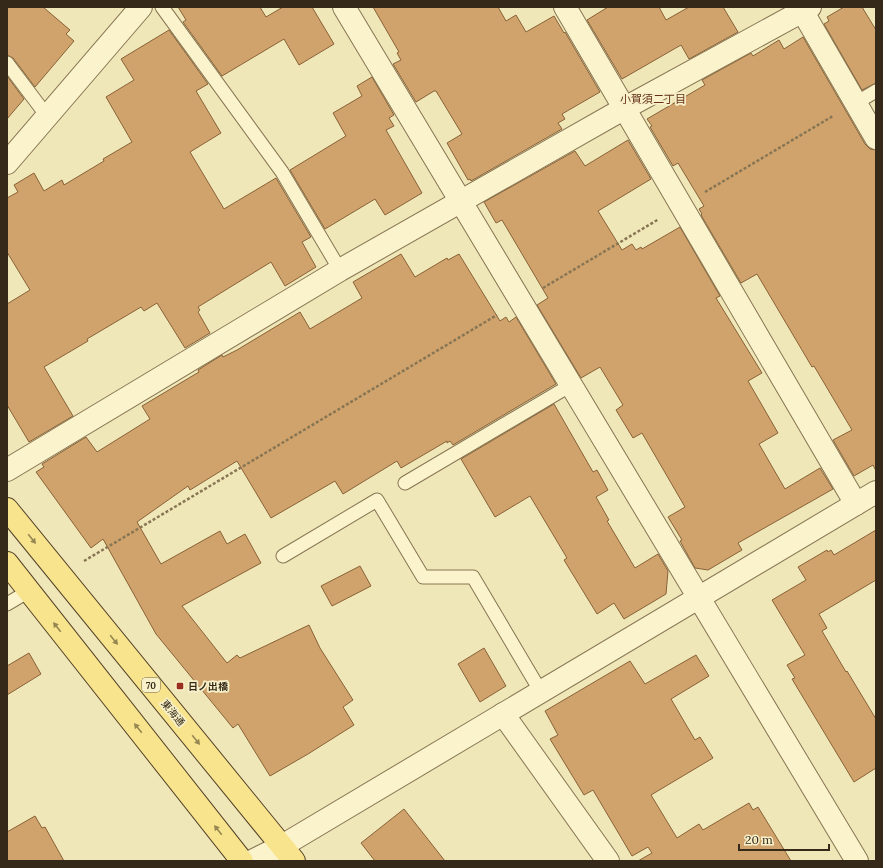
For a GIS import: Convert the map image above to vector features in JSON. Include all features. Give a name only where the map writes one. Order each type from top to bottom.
[{"type":"main road","name":"東海通","points":[[7,509],[288,853]]},
{"type":"main road","points":[[7,563],[242,861]]},
{"type":"street","points":[[7,163],[140,7]]},
{"type":"street","points":[[565,7],[856,504]]},
{"type":"street","points":[[7,470],[340,270],[804,8],[876,138]]},
{"type":"street","points":[[350,9],[460,202],[857,861]]},
{"type":"street","points":[[252,861],[288,853],[503,714],[876,492]]},
{"type":"street","points":[[7,574],[29,591]]},
{"type":"street","points":[[503,714],[608,861]]},
{"type":"lane","points":[[162,7],[282,172],[340,270]]},
{"type":"lane","points":[[7,63],[47,116]]},
{"type":"lane","points":[[856,103],[876,91]]},
{"type":"lane","points":[[405,483],[571,386]]},
{"type":"lane","points":[[283,556],[377,500],[423,577],[473,577],[541,692]]},
{"type":"lane","points":[[7,604],[29,591]]},
{"type":"path","points":[[61,575],[856,103]]},
{"type":"building","points":[[7,7],[43,7],[70,30],[66,34],[74,41],[35,87],[13,58],[7,55]]},
{"type":"building","points":[[178,7],[260,7],[266,17],[283,7],[312,7],[334,44],[299,65],[284,39],[222,76],[183,22],[186,20]]},
{"type":"building","points":[[373,7],[498,7],[506,21],[516,15],[526,32],[554,16],[600,92],[562,114],[565,119],[558,123],[562,129],[471,181],[470,179],[468,180],[447,143],[462,134],[436,91],[416,102],[393,64],[401,60],[397,53],[399,52]]},
{"type":"building","points":[[608,7],[659,7],[666,20],[689,7],[723,7],[738,32],[689,59],[681,45],[622,79],[587,20]]},
{"type":"building","points":[[844,7],[862,7],[876,30],[876,83],[862,90],[824,24],[829,21],[827,17]]},
{"type":"building","points":[[169,30],[208,84],[196,91],[221,133],[190,152],[224,209],[276,178],[311,237],[302,242],[316,267],[285,286],[271,262],[198,307],[200,310],[198,312],[210,333],[185,348],[157,303],[144,311],[141,307],[87,339],[88,341],[44,367],[73,416],[29,442],[7,405],[7,304],[30,290],[7,252],[7,198],[18,192],[14,185],[34,173],[44,191],[62,180],[64,185],[132,142],[106,97],[134,80],[121,59]]},
{"type":"building","points":[[803,37],[865,144],[870,149],[876,150],[876,471],[873,465],[854,476],[833,440],[852,430],[814,366],[812,367],[757,274],[741,283],[701,215],[702,214],[699,209],[704,206],[678,163],[673,166],[650,127],[652,126],[647,119],[705,85],[702,80],[751,53],[753,56],[779,40],[784,49]]},
{"type":"building","points":[[7,76],[24,99],[7,119]]},
{"type":"building","points":[[372,77],[394,115],[389,118],[394,126],[386,130],[422,193],[385,215],[375,199],[325,229],[290,170],[346,136],[333,113],[362,96],[357,86]]},
{"type":"building","points":[[628,140],[651,179],[598,211],[622,250],[632,244],[636,250],[641,247],[642,249],[680,227],[720,296],[716,298],[762,373],[748,381],[778,433],[759,444],[785,489],[820,468],[833,489],[738,543],[742,550],[708,570],[695,568],[680,541],[682,540],[668,517],[685,507],[642,433],[633,438],[616,410],[623,405],[600,367],[581,378],[537,305],[548,298],[502,220],[496,223],[484,202],[575,151],[585,166]]},
{"type":"building","points":[[401,254],[415,277],[447,258],[448,260],[459,254],[500,321],[506,317],[509,322],[516,317],[556,384],[453,445],[450,441],[447,443],[447,441],[401,468],[397,461],[343,494],[335,481],[271,518],[237,461],[190,490],[188,486],[137,522],[161,564],[220,531],[227,544],[245,534],[261,563],[182,606],[227,663],[237,655],[240,658],[309,625],[320,648],[353,700],[343,707],[354,725],[270,776],[238,724],[233,728],[156,634],[103,539],[91,548],[36,472],[44,467],[42,464],[86,437],[97,452],[150,419],[142,406],[199,372],[198,370],[222,355],[223,357],[237,350],[300,312],[310,329],[362,298],[353,282]]},
{"type":"building","points":[[554,404],[593,472],[597,470],[608,490],[596,497],[609,520],[607,521],[635,568],[658,554],[668,571],[666,594],[624,619],[614,603],[597,614],[564,560],[567,558],[530,496],[495,517],[461,459]]},
{"type":"building","points":[[876,530],[876,580],[819,614],[827,628],[822,631],[876,719],[876,768],[854,782],[792,679],[795,678],[787,665],[805,655],[772,600],[806,580],[798,567],[827,550],[828,552],[831,550],[834,555]]},
{"type":"building","points":[[360,566],[371,586],[332,606],[321,586]]},
{"type":"building","points":[[484,648],[506,686],[480,702],[458,664]]},
{"type":"building","points":[[29,653],[41,674],[7,695],[7,666]]},
{"type":"building","points":[[696,655],[709,676],[671,699],[695,740],[700,737],[713,758],[651,795],[677,838],[699,824],[703,830],[749,803],[753,810],[758,807],[791,861],[638,861],[652,853],[648,847],[632,856],[593,790],[584,795],[550,739],[558,735],[545,711],[630,661],[645,684]]},
{"type":"building","points":[[404,809],[445,861],[375,861],[361,843]]},
{"type":"building","points":[[35,816],[42,828],[45,827],[64,861],[7,861],[7,832]]},
{"type":"place","name":"日ノ出橋","points":[[180,686]]},
{"type":"district","name":"小賀須二丁目","points":[[653,99]]}]
